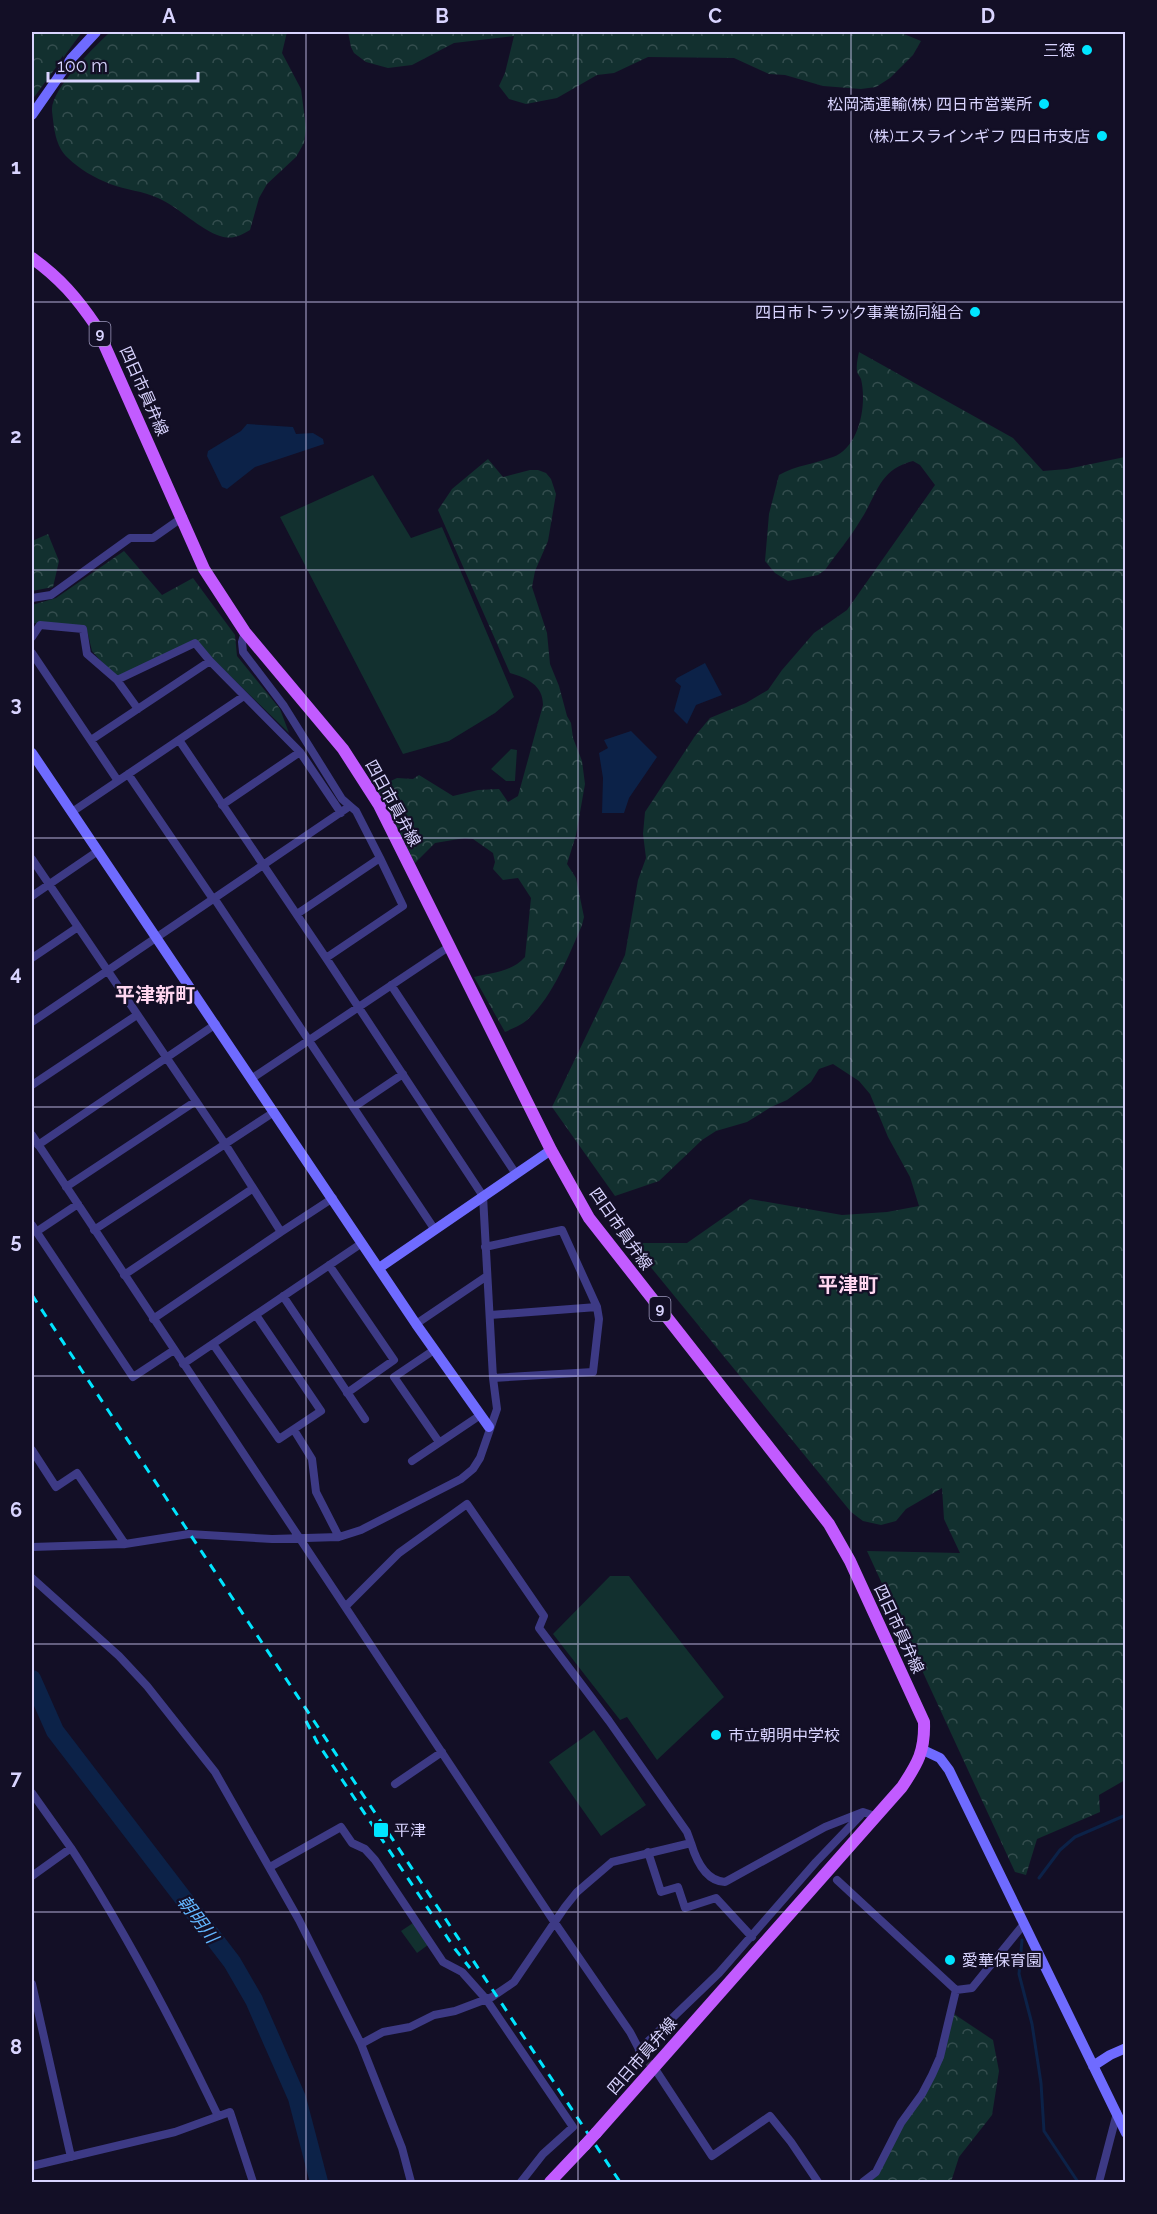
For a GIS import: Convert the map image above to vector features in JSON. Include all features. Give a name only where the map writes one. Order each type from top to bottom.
[{"type":"main road","name":"四日市員弁線","points":[[32,258],[51,272],[76,297],[96,326],[204,568],[245,632],[344,749],[379,805],[551,1150],[596,1227],[829,1524],[850,1561],[924,1722],[923,1750],[918,1764],[902,1787],[869,1814],[596,2133],[550,2182]]},
{"type":"street","points":[[32,115],[65,67],[96,32]]},
{"type":"street","points":[[32,598],[51,595],[130,538],[153,538],[183,517]]},
{"type":"street","points":[[32,637],[40,625],[82,629],[87,654],[117,680],[138,709]]},
{"type":"street","points":[[245,632],[242,642],[243,652],[284,706],[342,799],[356,811],[403,906],[326,958]]},
{"type":"street","points":[[117,680],[195,643],[300,752],[341,813]]},
{"type":"street","points":[[32,653],[118,781]]},
{"type":"street","points":[[91,740],[210,661]]},
{"type":"street","points":[[72,812],[244,696]]},
{"type":"street","points":[[32,1547],[125,1544],[189,1534],[272,1539],[339,1537],[361,1530],[467,1474],[480,1458],[497,1409],[493,1378],[483,1197],[297,914],[179,740]]},
{"type":"street","points":[[222,805],[300,752]]},
{"type":"street","points":[[32,753],[35,767],[72,812],[416,1324],[489,1427]]},
{"type":"street","points":[[128,774],[309,1039],[435,1230]]},
{"type":"street","points":[[32,1022],[350,806]]},
{"type":"street","points":[[32,896],[98,851]]},
{"type":"street","points":[[297,914],[380,858]]},
{"type":"street","points":[[32,859],[225,1144],[280,1232]]},
{"type":"street","points":[[32,958],[78,927]]},
{"type":"street","points":[[252,1079],[450,946]]},
{"type":"street","points":[[391,985],[516,1174]]},
{"type":"street","points":[[32,1085],[137,1014]]},
{"type":"street","points":[[38,1145],[216,1024]]},
{"type":"street","points":[[354,1107],[403,1074]]},
{"type":"street","points":[[66,1187],[196,1101]]},
{"type":"street","points":[[94,1230],[274,1112]]},
{"type":"street","points":[[32,1135],[555,1923],[630,2032],[640,2051],[700,1993],[752,1937],[816,1862],[869,1814]]},
{"type":"street","points":[[379,1268],[551,1150]]},
{"type":"street","points":[[124,1275],[252,1189]]},
{"type":"street","points":[[153,1319],[333,1198]]},
{"type":"street","points":[[78,1204],[34,1228],[133,1377],[174,1350]]},
{"type":"street","points":[[485,1247],[562,1230],[597,1307],[599,1319],[593,1372],[493,1378]]},
{"type":"street","points":[[183,1364],[362,1243]]},
{"type":"street","points":[[329,1265],[394,1360],[347,1393]]},
{"type":"street","points":[[416,1324],[488,1276]]},
{"type":"street","points":[[283,1296],[365,1419]]},
{"type":"street","points":[[490,1315],[597,1307]]},
{"type":"street","points":[[213,1344],[279,1439],[294,1430],[321,1411],[256,1315]]},
{"type":"street","points":[[434,1350],[394,1377],[439,1442]]},
{"type":"street","points":[[412,1461],[479,1416]]},
{"type":"street","points":[[294,1430],[312,1459],[316,1492],[339,1537]]},
{"type":"street","points":[[32,1450],[56,1487],[77,1473],[125,1544]]},
{"type":"street","points":[[346,1606],[399,1553],[467,1504],[544,1616],[539,1628],[609,1721],[687,1832],[695,1858],[706,1873],[716,1881],[725,1882],[825,1827],[869,1814]]},
{"type":"street","points":[[32,1578],[81,1620],[147,1686],[215,1772],[299,1920],[361,2044],[402,2148],[411,2182]]},
{"type":"street","points":[[923,1750],[940,1758],[949,1770],[1125,2133]]},
{"type":"street","points":[[395,1784],[442,1752]]},
{"type":"street","points":[[32,1792],[110,1907],[179,2034],[218,2116]]},
{"type":"street","points":[[270,1867],[341,1827],[352,1843],[365,1849],[375,1860],[443,1962],[462,1972],[486,1999],[573,2127],[543,2154],[521,2182]]},
{"type":"street","points":[[361,2044],[383,2032],[410,2027],[434,2015],[455,2011],[497,1994],[514,1982],[565,1907],[578,1892],[612,1862],[691,1843]]},
{"type":"street","points":[[32,1876],[71,1848]]},
{"type":"street","points":[[648,1852],[661,1892],[678,1887],[685,1908],[716,1898],[752,1937]]},
{"type":"street","points":[[837,1880],[956,1990],[972,1988],[1024,1924]]},
{"type":"street","points":[[32,1987],[71,2157]]},
{"type":"street","points":[[863,2182],[876,2172],[901,2123],[922,2094],[932,2075],[940,2056],[956,1990]]},
{"type":"street","points":[[1093,2066],[1125,2048]]},
{"type":"street","points":[[657,2072],[712,2156],[770,2116],[818,2182]]},
{"type":"street","points":[[32,2166],[175,2132],[230,2112],[254,2182]]},
{"type":"street","points":[[1100,2182],[1116,2113]]},
{"type":"green space","points":[[32,32],[82,32],[32,100]]},
{"type":"green space","points":[[110,32],[287,32],[282,53],[301,89],[306,128],[304,143],[296,157],[267,184],[259,198],[250,230],[232,237],[213,233],[158,198],[110,184],[93,176],[77,166],[60,148],[52,111],[53,102],[66,80]]},
{"type":"green space","points":[[348,32],[899,32],[921,41],[913,55],[890,78],[876,87],[861,89],[823,86],[785,75],[769,74],[734,58],[648,57],[614,73],[597,75],[557,98],[526,104],[509,99],[499,86],[505,73],[514,36],[454,43],[412,65],[388,68],[366,62],[354,53]]},
{"type":"green space","points":[[859,352],[1013,438],[1043,471],[1067,469],[1125,457],[1125,1780],[1099,1795],[1100,1812],[1037,1839],[1026,1875],[1015,1872],[867,1551],[960,1553],[944,1519],[942,1488],[906,1509],[896,1521],[881,1525],[863,1521],[851,1512],[631,1243],[687,1243],[750,1199],[842,1215],[887,1212],[919,1206],[910,1177],[888,1137],[870,1094],[859,1081],[833,1064],[819,1069],[811,1082],[787,1100],[747,1122],[716,1131],[702,1140],[659,1181],[615,1196],[552,1107],[625,955],[638,880],[646,858],[643,834],[645,812],[695,736],[710,718],[746,703],[768,690],[814,633],[847,610],[935,485],[920,465],[913,461],[892,470],[880,484],[848,539],[825,570],[818,575],[788,581],[775,573],[765,561],[769,514],[779,475],[833,457],[850,444],[855,435],[863,400],[861,379],[857,373]]},
{"type":"green space","points":[[488,459],[503,477],[530,470],[546,473],[551,479],[556,494],[548,541],[535,571],[532,587],[547,633],[550,664],[582,761],[585,784],[576,835],[567,864],[576,878],[584,917],[582,925],[560,974],[546,998],[527,1020],[505,1032],[474,977],[508,969],[525,957],[531,898],[518,878],[503,880],[493,869],[495,862],[493,853],[473,839],[465,838],[435,843],[415,863],[376,788],[397,778],[413,779],[419,775],[453,796],[478,790],[499,789],[508,802],[518,796],[543,705],[542,698],[533,683],[510,673],[438,510],[452,489]]},
{"type":"green space","points":[[373,475],[411,538],[442,527],[514,697],[495,713],[449,741],[403,754],[280,517]]},
{"type":"green space","points":[[48,534],[59,561],[53,587],[32,591],[32,541]]},
{"type":"green space","points":[[124,551],[162,595],[193,578],[235,635],[237,656],[280,709],[289,733],[195,642],[117,679],[92,651],[86,626],[32,623],[32,605],[56,598]]},
{"type":"green space","points":[[511,749],[517,750],[515,781],[506,781],[491,769]]},
{"type":"green space","points":[[610,1576],[629,1576],[724,1697],[657,1760],[627,1717],[620,1720],[553,1634]]},
{"type":"green space","points":[[594,1730],[646,1805],[601,1836],[549,1762]]},
{"type":"green space","points":[[413,1923],[428,1945],[417,1953],[401,1931]]},
{"type":"green space","points":[[954,2014],[993,2040],[999,2071],[992,2115],[959,2157],[951,2182],[871,2182],[935,2064]]},
{"type":"water","points":[[247,424],[293,427],[296,434],[313,433],[323,439],[324,444],[255,467],[227,489],[222,487],[207,456],[208,451],[241,431]]},
{"type":"water","points":[[705,663],[722,695],[696,705],[687,724],[674,711],[681,686],[675,681]]},
{"type":"water","points":[[631,731],[657,757],[629,798],[624,813],[602,813],[603,778],[599,753],[608,748],[604,740]]},
{"type":"waterway","name":"朝明川","points":[[32,1679],[55,1731],[232,1962],[254,2000],[297,2098],[319,2182]]},
{"type":"waterway","points":[[1039,1878],[1060,1850],[1075,1837],[1126,1815]]},
{"type":"waterway","points":[[1022,1940],[1019,1974],[1032,2024],[1041,2083],[1044,2131],[1078,2182]]},
{"type":"tunnel","points":[[641,2053],[655,2070]]},
{"type":"railway","points":[[32,1295],[620,2182]]},
{"type":"railway","points":[[306,1721],[317,1742],[470,1968]]},
{"type":"place","name":"三徳","points":[[1087,50]]},
{"type":"place","name":"松岡満運輸(株) 四日市営業所","points":[[1044,104]]},
{"type":"place","name":"(株)エスラインギフ 四日市支店","points":[[1102,136]]},
{"type":"place","name":"四日市トラック事業協同組合","points":[[975,312]]},
{"type":"place","name":"市立朝明中学校","points":[[716,1735]]},
{"type":"place","name":"平津","points":[[381,1830]]},
{"type":"place","name":"愛華保育園","points":[[950,1960]]},
{"type":"district","name":"平津新町","points":[[155,995]]},
{"type":"district","name":"平津町","points":[[848,1285]]}]
